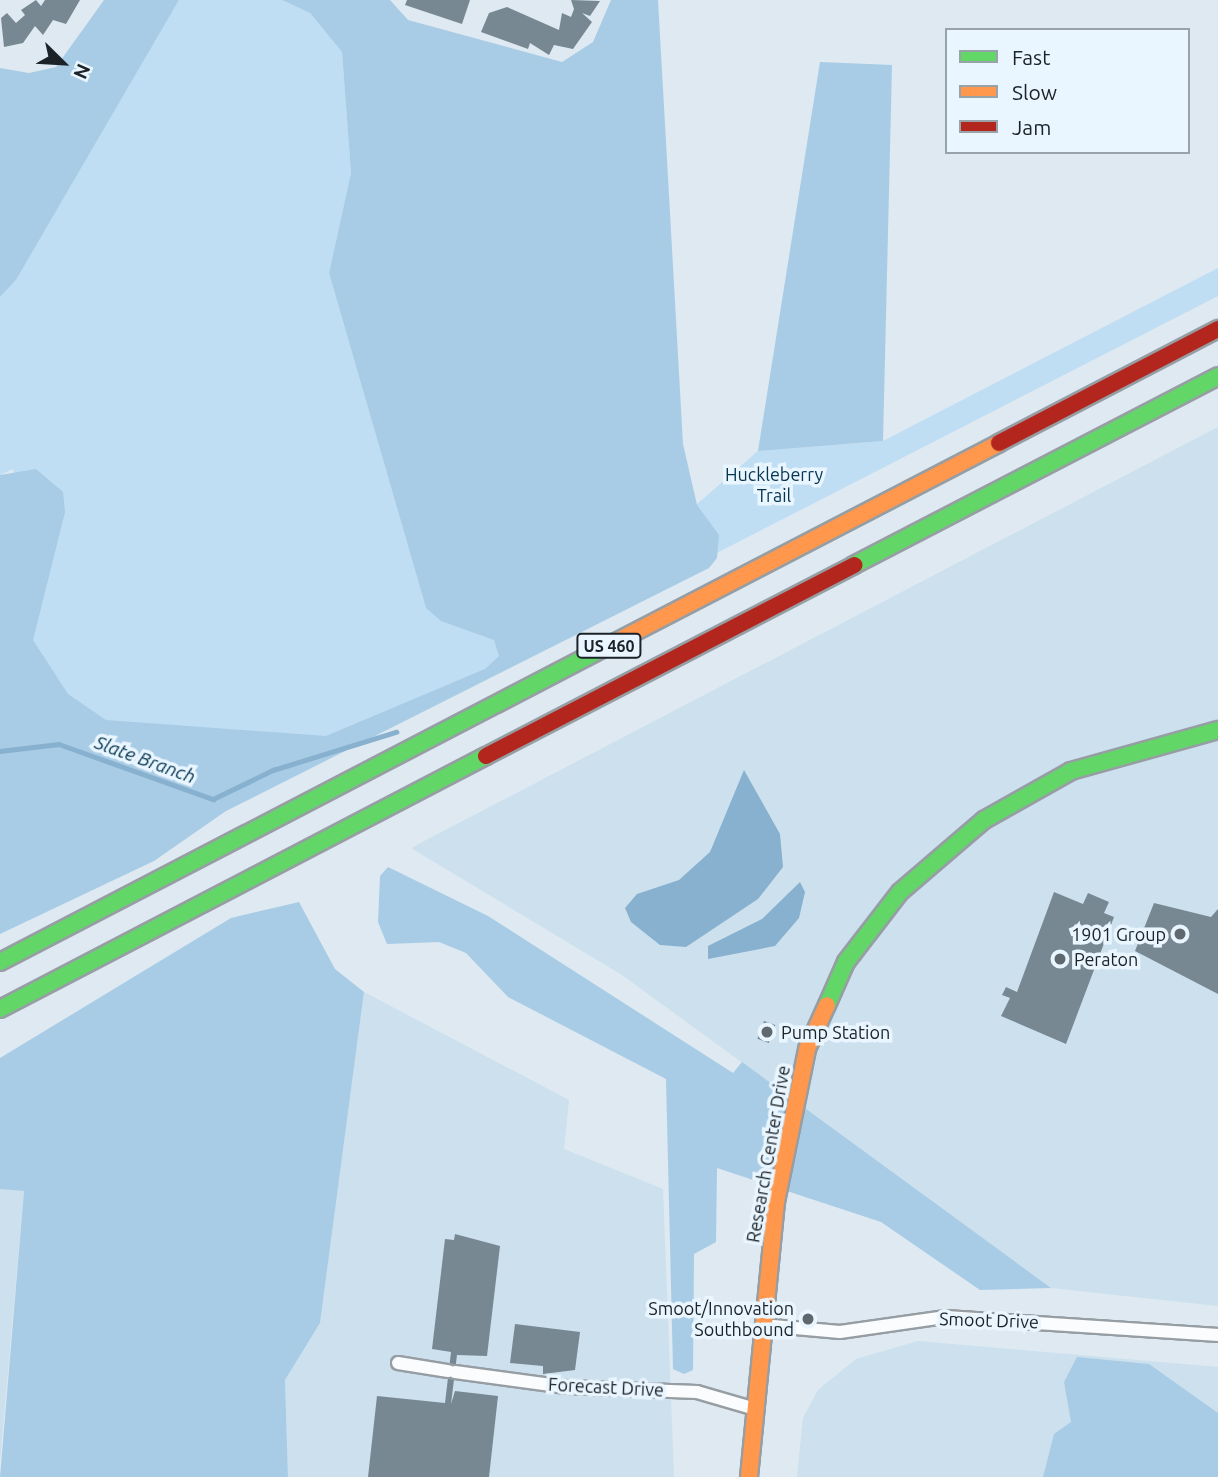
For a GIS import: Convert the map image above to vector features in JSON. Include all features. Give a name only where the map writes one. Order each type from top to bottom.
[{"type":"main road","name":"US 460","points":[[0,962],[1218,329]]},
{"type":"main road","name":"US 460","points":[[0,1009],[1218,376]]},
{"type":"main road","name":"Research Center Drive","points":[[749,1477],[776,1202],[807,1049],[829,993],[865,934],[932,862],[1033,790],[1119,754],[1218,730]]},
{"type":"street","name":"Smoot Drive","points":[[762,1325],[840,1332],[946,1317],[1218,1335]]},
{"type":"street","name":"Forecast Drive","points":[[398,1363],[566,1387],[697,1392],[755,1409]]},
{"type":"shaded area","points":[[104,0],[179,0],[16,280],[0,297],[0,68],[29,73],[56,67]]},
{"type":"shaded area","points":[[282,0],[390,0],[408,20],[562,62],[593,42],[611,0],[658,0],[683,444],[697,505],[719,535],[717,558],[709,568],[226,811],[154,861],[0,934],[0,475],[36,469],[63,492],[65,512],[33,640],[68,694],[106,720],[326,736],[485,669],[499,656],[494,640],[441,621],[426,608],[329,273],[351,173],[342,52],[310,13]]},
{"type":"shaded area","points":[[820,62],[892,65],[883,441],[758,451]]},
{"type":"shaded area","points":[[1218,427],[1218,1306],[1051,1288],[622,975],[411,848]]},
{"type":"shaded area","points":[[744,770],[780,834],[783,867],[758,899],[686,947],[660,945],[631,922],[625,908],[637,894],[679,880],[710,852]]},
{"type":"shaded area","points":[[388,867],[488,916],[733,1073],[742,1062],[1051,1288],[980,1290],[881,1222],[717,1168],[716,1242],[694,1254],[693,1370],[684,1374],[673,1369],[666,1079],[508,997],[466,953],[439,942],[387,944],[378,922],[380,876]]},
{"type":"shaded area","points":[[800,882],[805,892],[799,918],[775,946],[708,959],[708,946],[762,919]]},
{"type":"shaded area","points":[[299,902],[335,969],[364,992],[320,1323],[285,1380],[288,1477],[0,1477],[24,1191],[0,1189],[0,1058],[231,918]]},
{"type":"shaded area","points":[[364,992],[569,1100],[564,1149],[663,1189],[674,1477],[288,1477],[285,1380],[320,1323]]},
{"type":"shaded area","points":[[0,1189],[24,1190],[0,1462]]},
{"type":"shaded area","points":[[918,1341],[1218,1367],[1218,1477],[797,1477],[803,1418],[818,1390],[856,1359]]},
{"type":"shaded area","points":[[1077,1357],[1149,1364],[1218,1413],[1218,1477],[1043,1477],[1054,1434],[1071,1422],[1064,1382]]},
{"type":"green space","name":"Huckleberry Trail","points":[[179,0],[282,0],[310,13],[342,52],[351,173],[329,273],[426,608],[696,505],[758,451],[883,441],[1218,268],[1218,296],[358,737],[288,744],[0,719],[0,683],[67,694],[33,640],[13,469],[0,475],[0,297],[16,280]]},
{"type":"building","points":[[36,0],[41,6],[45,0],[80,0],[66,24],[53,20],[43,35],[35,26],[23,43],[4,47],[1,18],[7,13],[16,23],[25,15],[21,10]]},
{"type":"building","points":[[407,0],[470,0],[462,24],[405,5]]},
{"type":"building","points":[[571,0],[600,1],[590,16],[582,13],[592,22],[573,49],[554,45],[549,55],[530,43],[528,49],[481,32],[489,13],[507,7],[559,30],[562,13],[571,17],[574,9]]},
{"type":"building","points":[[1054,892],[1083,904],[1088,893],[1109,902],[1104,913],[1114,917],[1066,1044],[1001,1016],[1010,998],[1002,995],[1006,987],[1017,992]]},
{"type":"building","name":"1901 Group","points":[[1154,903],[1211,917],[1218,909],[1218,994],[1135,951]]},
{"type":"building","name":"Pump Station","points":[[764,1021],[775,1025],[769,1043],[758,1039]]},
{"type":"building","points":[[455,1234],[500,1246],[487,1356],[457,1355],[451,1404],[455,1391],[498,1396],[489,1477],[368,1477],[377,1396],[445,1403],[451,1352],[432,1349],[445,1239],[454,1240]]},
{"type":"building","points":[[515,1324],[580,1332],[575,1370],[543,1374],[543,1366],[510,1363]]},
{"type":"waterway","name":"Slate Branch","points":[[0,751],[59,744],[213,799],[273,770],[396,732]]},
{"type":"traffic: fast","points":[[854,565],[1218,376]]},
{"type":"traffic: fast","points":[[0,962],[606,647]]},
{"type":"traffic: fast","points":[[827,1005],[846,962],[900,892],[984,820],[1071,771],[1218,730]]},
{"type":"traffic: fast","points":[[0,1009],[486,756]]},
{"type":"traffic: slow","points":[[606,647],[999,443]]},
{"type":"traffic: slow","points":[[749,1477],[776,1202],[807,1049],[827,1005]]},
{"type":"traffic: jam","points":[[999,443],[1218,329]]},
{"type":"traffic: jam","points":[[486,756],[854,565]]},
{"type":"place","name":"1901 Group","points":[[1180,934]]},
{"type":"place","name":"Peraton","points":[[1060,959]]},
{"type":"place","name":"Pump Station","points":[[767,1032]]},
{"type":"place","name":"Smoot/Innovation Southbound","points":[[808,1319]]}]
